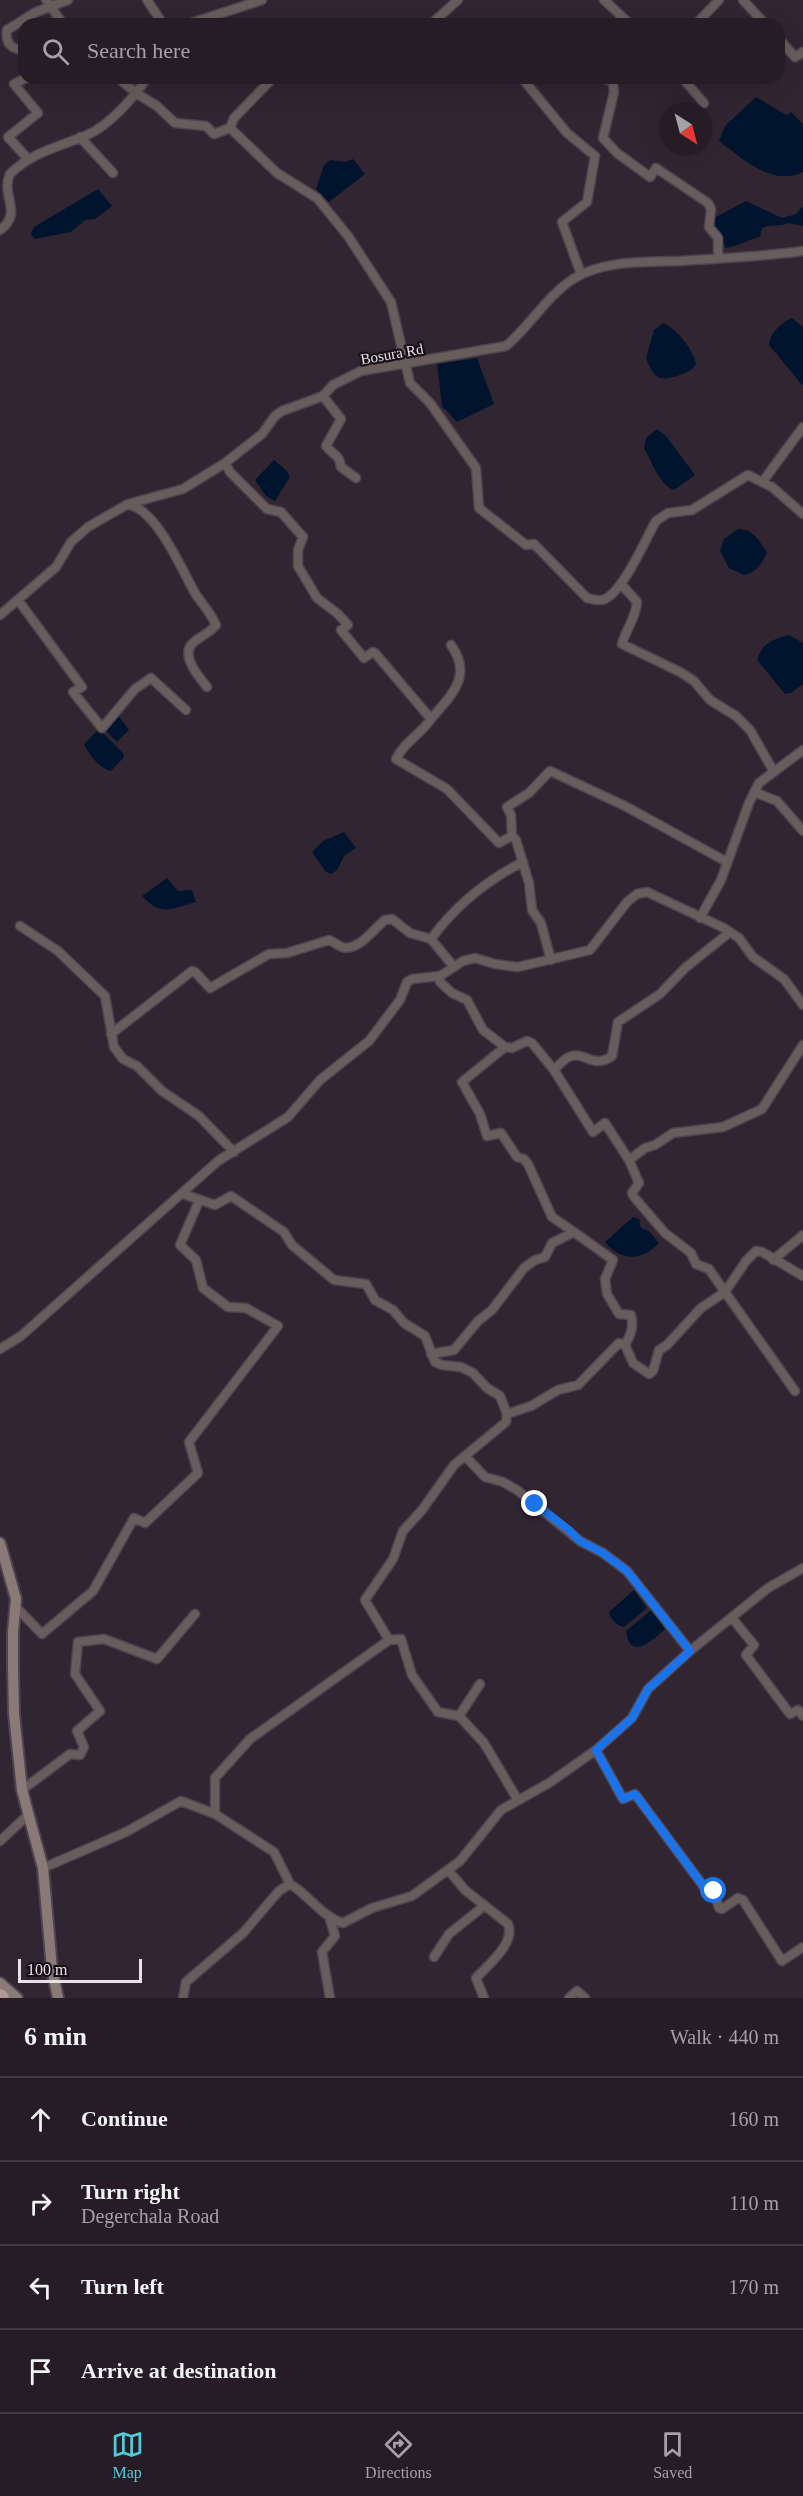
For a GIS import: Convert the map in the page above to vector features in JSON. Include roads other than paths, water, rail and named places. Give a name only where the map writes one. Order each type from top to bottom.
[{"type":"main road","points":[[0,1543],[15,1592],[16,1607],[12,1632],[14,1714],[22,1790],[43,1868],[52,1969],[58,1998]]},
{"type":"main road","points":[[0,1983],[17,1998]]},
{"type":"street","points":[[25,18],[48,4],[68,0]]},
{"type":"street","points":[[147,0],[159,18]]},
{"type":"street","points":[[206,18],[261,0]]},
{"type":"street","points":[[438,18],[458,0]]},
{"type":"street","points":[[604,0],[624,18]]},
{"type":"street","points":[[702,18],[719,0]]},
{"type":"street","points":[[743,0],[760,18]]},
{"type":"street","points":[[48,4],[58,18]]},
{"type":"street","points":[[18,22],[7,30],[6,38],[13,49],[18,50]]},
{"type":"street","points":[[785,46],[795,57],[803,52]]},
{"type":"street","points":[[18,82],[14,84],[38,113],[8,137],[19,152],[27,158]]},
{"type":"street","points":[[125,84],[157,106],[175,123],[206,126],[214,134],[223,133],[230,128],[234,118],[267,84]]},
{"type":"street","points":[[0,230],[8,221],[9,213],[1,195],[3,183],[27,158],[89,135],[136,93],[143,84]]},
{"type":"street","points":[[527,84],[567,133],[595,156],[587,202],[562,222],[581,274]]},
{"type":"street","points":[[615,84],[603,138],[633,166],[650,177],[656,168],[708,203],[711,209],[708,227],[718,238],[718,258]]},
{"type":"street","points":[[687,84],[703,102]]},
{"type":"street","points":[[230,128],[277,173],[317,198],[348,236],[391,302],[401,337],[404,365],[410,382],[430,403],[476,468],[479,508],[526,545],[534,544],[587,598],[599,601],[606,599],[622,585],[656,521],[662,516],[692,510],[748,475],[763,481],[803,514]]},
{"type":"street","points":[[80,137],[113,173]]},
{"type":"street","name":"Bosura Rd","points":[[0,615],[56,567],[71,542],[88,527],[128,504],[183,489],[225,463],[262,434],[275,416],[323,396],[333,385],[349,376],[361,371],[506,346],[522,333],[560,288],[581,274],[622,264],[774,255],[803,251]]},
{"type":"street","points":[[323,396],[341,419],[326,446],[335,453],[341,467],[356,478]]},
{"type":"street","points":[[763,481],[803,427]]},
{"type":"street","points":[[225,463],[230,472],[267,509],[281,512],[303,537],[298,550],[298,566],[317,598],[348,625],[341,630],[364,658],[375,653],[431,719]]},
{"type":"street","points":[[128,504],[135,506],[161,532],[216,625],[190,646],[188,653],[196,674],[207,687]]},
{"type":"street","points":[[622,585],[637,602],[636,614],[625,633],[622,644],[680,672],[694,681],[710,700],[736,716],[750,730],[774,771]]},
{"type":"street","points":[[18,600],[82,687],[73,692],[102,728],[135,689],[151,678],[186,710]]},
{"type":"street","points":[[451,645],[460,657],[460,676],[449,697],[426,727],[400,750],[396,759],[447,789],[499,843],[512,836]]},
{"type":"street","points":[[700,918],[721,880],[759,783],[803,750]]},
{"type":"street","points":[[551,960],[542,923],[532,910],[529,883],[516,840],[512,836],[511,815],[507,807],[529,793],[550,771],[625,806],[727,862]]},
{"type":"street","points":[[754,792],[777,801],[803,831]]},
{"type":"street","points":[[431,939],[448,916],[468,897],[488,881],[523,862]]},
{"type":"street","points":[[0,1349],[21,1336],[218,1161],[288,1117],[320,1080],[369,1041],[400,1000],[407,982],[411,979],[440,976],[463,961],[475,958],[518,968],[590,950],[627,903],[637,894],[647,892],[739,938],[761,964],[784,979],[803,1005]]},
{"type":"street","points":[[111,1034],[192,971],[210,988],[269,954],[287,953],[329,940],[349,948],[375,931],[385,920],[392,919],[410,933],[431,939],[454,967]]},
{"type":"street","points":[[20,927],[58,951],[105,996],[114,1047],[123,1059],[137,1066],[162,1090],[199,1116],[234,1152]]},
{"type":"street","points":[[554,1070],[569,1056],[604,1062],[612,1056],[618,1022],[660,994],[685,968],[730,932]]},
{"type":"street","points":[[440,976],[440,982],[467,1000],[483,1030],[505,1047],[512,1048],[527,1041],[540,1051],[593,1132],[605,1123],[629,1160],[639,1183],[632,1193],[633,1197],[665,1233],[691,1253],[696,1264],[709,1269],[795,1391]]},
{"type":"street","points":[[629,1160],[645,1148],[655,1145],[674,1133],[723,1127],[762,1109],[803,1045]]},
{"type":"street","points":[[505,1047],[462,1082],[480,1114],[487,1136],[497,1132],[501,1133],[517,1157],[524,1159],[528,1164],[552,1217],[613,1260],[605,1280],[607,1294],[619,1314],[632,1315],[633,1321],[633,1330],[625,1345]]},
{"type":"street","points":[[183,1194],[215,1204],[231,1196],[284,1232],[292,1245],[334,1280],[366,1284],[375,1300],[393,1310],[404,1323],[425,1336],[435,1362],[461,1367],[474,1373],[488,1388],[500,1396],[507,1414],[506,1422],[454,1465],[422,1510],[403,1531],[393,1559],[365,1600],[389,1640]]},
{"type":"street","points":[[16,1607],[42,1634],[93,1591],[134,1518],[145,1523],[198,1473],[189,1442],[278,1326],[246,1308],[228,1306],[203,1288],[196,1260],[180,1245],[200,1201]]},
{"type":"street","points":[[431,1354],[454,1350],[478,1321],[492,1310],[524,1268],[535,1260],[545,1257],[552,1244],[574,1232]]},
{"type":"street","points":[[773,1260],[803,1235]]},
{"type":"street","points":[[507,1414],[531,1406],[558,1390],[578,1384],[619,1343],[625,1345],[633,1363],[649,1374],[653,1371],[659,1350],[667,1345],[701,1308],[724,1292],[756,1251],[762,1252],[803,1276]]},
{"type":"street","points":[[465,1456],[485,1477],[517,1490],[580,1541],[603,1553],[627,1571],[690,1651]]},
{"type":"street","points":[[330,1919],[344,1923],[372,1908],[412,1896],[448,1870],[460,1861],[501,1810],[549,1783],[596,1750],[632,1718],[648,1689],[690,1651],[768,1588],[803,1568]]},
{"type":"street","points":[[22,1790],[70,1754],[80,1755],[84,1747],[77,1731],[100,1711],[75,1674],[78,1642],[104,1639],[157,1659],[195,1614]]},
{"type":"street","points":[[732,1617],[753,1645],[746,1655],[790,1714],[798,1710],[803,1716]]},
{"type":"street","points":[[215,1814],[215,1778],[250,1739],[389,1640],[401,1639],[412,1675],[438,1712],[459,1716],[484,1743],[516,1797]]},
{"type":"street","points":[[459,1716],[480,1684]]},
{"type":"street","points":[[596,1750],[623,1799],[635,1794],[707,1891],[714,1891],[719,1908],[738,1898],[743,1900],[782,1961],[803,1947]]},
{"type":"street","points":[[43,1868],[126,1832],[181,1801],[215,1814],[274,1852],[291,1884],[303,1892],[330,1919],[335,1936],[322,1952],[330,1998]]},
{"type":"street","points":[[0,1841],[28,1815]]},
{"type":"street","points":[[448,1870],[465,1890],[508,1924],[511,1930],[495,1959],[476,1978],[484,1998]]},
{"type":"street","points":[[183,1998],[186,1982],[243,1933],[279,1891],[291,1884]]},
{"type":"street","points":[[434,1957],[449,1934],[484,1906]]},
{"type":"street","points":[[569,1998],[577,1991],[585,1998]]},
{"type":"water","points":[[756,97],[786,115],[791,112],[803,124],[803,172],[791,176],[769,174],[748,163],[719,141],[725,126]]},
{"type":"water","points":[[353,159],[365,174],[329,202],[316,189],[324,165],[330,160],[345,162]]},
{"type":"water","points":[[98,189],[112,206],[95,219],[85,220],[71,232],[34,239],[31,233],[34,227]]},
{"type":"water","points":[[746,201],[782,218],[796,214],[803,206],[803,226],[788,223],[765,227],[762,228],[760,237],[726,248],[714,228],[714,218]]},
{"type":"water","points":[[792,318],[803,327],[803,386],[769,345],[777,328]]},
{"type":"water","points":[[663,323],[684,340],[696,364],[687,372],[667,378],[658,377],[646,358],[654,330]]},
{"type":"water","points":[[477,358],[494,404],[457,422],[442,406],[437,364]]},
{"type":"water","points":[[657,429],[666,436],[695,475],[674,490],[660,478],[644,448],[646,438]]},
{"type":"water","points":[[274,460],[287,471],[290,477],[275,501],[266,496],[255,480]]},
{"type":"water","points":[[738,529],[752,533],[767,553],[758,567],[744,575],[729,568],[720,551],[724,539]]},
{"type":"water","points":[[789,635],[803,643],[803,684],[791,693],[785,694],[757,660],[765,646],[778,638]]},
{"type":"water","points":[[117,714],[129,730],[117,742],[105,730]]},
{"type":"water","points":[[97,731],[103,733],[123,753],[124,757],[111,771],[102,767],[95,760],[84,744]]},
{"type":"water","points":[[344,832],[356,848],[344,856],[337,870],[331,874],[326,872],[312,852],[323,841]]},
{"type":"water","points":[[167,878],[178,891],[192,890],[196,902],[167,910],[155,907],[142,896]]},
{"type":"water","points":[[633,1217],[639,1219],[641,1228],[649,1231],[659,1243],[646,1253],[632,1257],[618,1253],[605,1242]]},
{"type":"water","points":[[634,1590],[647,1608],[624,1627],[616,1624],[609,1612]]},
{"type":"water","points":[[650,1611],[654,1612],[665,1629],[642,1646],[632,1645],[626,1631]]}]
